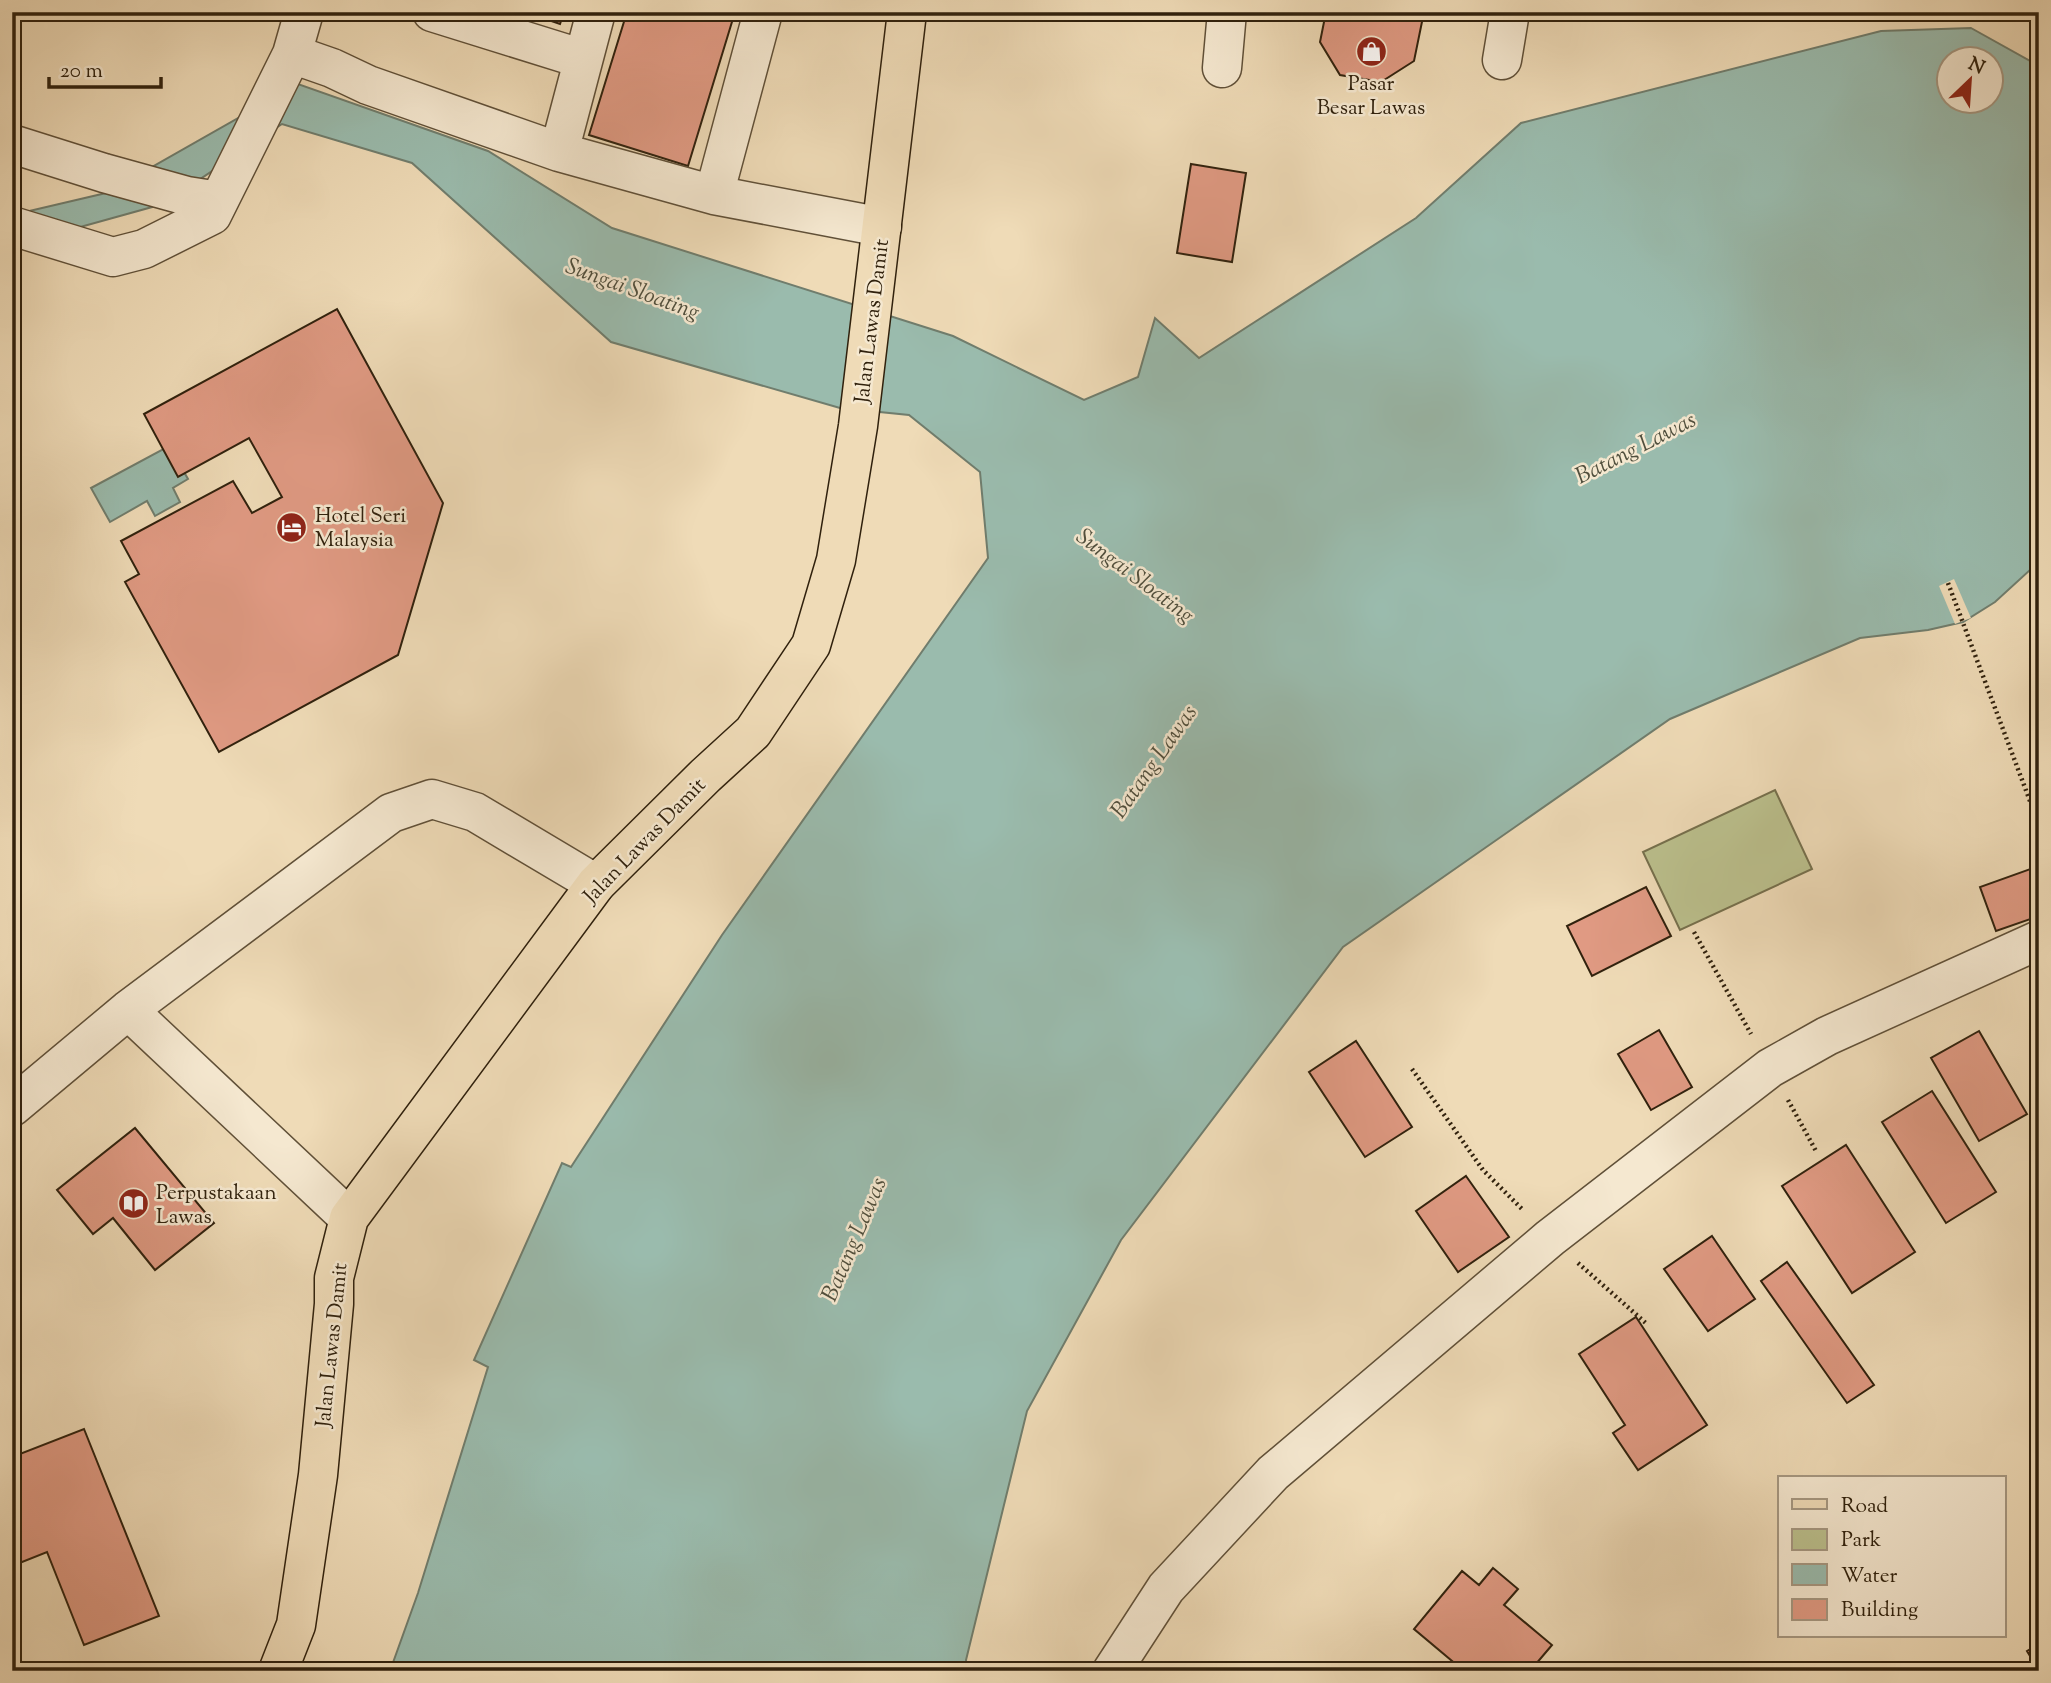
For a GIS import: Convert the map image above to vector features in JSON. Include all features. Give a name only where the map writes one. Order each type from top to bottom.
[{"type":"main road","name":"Jalan Lawas Damit","points":[[278,1671],[296,1625],[318,1475],[334,1304],[334,1278],[349,1218],[596,884],[753,732],[811,645],[836,560],[858,426],[907,12]]},
{"type":"street","points":[[12,226],[113,257],[144,249],[212,215],[291,55],[304,12]]},
{"type":"street","points":[[432,12],[583,59]]},
{"type":"street","points":[[559,152],[596,12]]},
{"type":"street","points":[[714,195],[763,12]]},
{"type":"street","points":[[1222,68],[1227,12]]},
{"type":"street","points":[[1502,60],[1510,12]]},
{"type":"street","points":[[291,55],[559,152],[714,195],[882,228]]},
{"type":"street","points":[[12,144],[187,196],[220,199]]},
{"type":"street","points":[[12,1107],[128,1010],[391,813],[432,799],[475,812],[596,884]]},
{"type":"street","points":[[1112,1671],[1166,1588],[1273,1473],[1550,1238],[1770,1068],[1839,1030],[2039,940]]},
{"type":"street","points":[[128,1010],[349,1218]]},
{"type":"path","points":[[1948,583],[2039,825]]},
{"type":"path","points":[[1412,1069],[1483,1170],[1550,1238],[1648,1325]]},
{"type":"green space","points":[[1775,790],[1812,869],[1680,930],[1643,852]]},
{"type":"water","points":[[1971,28],[2003,46],[1936,46],[1936,116],[2006,116],[2006,48],[2039,66],[2039,566],[2031,569],[1995,602],[1963,622],[1928,630],[1860,638],[1670,719],[1343,947],[1121,1240],[1027,1411],[966,1660],[967,1671],[390,1671],[418,1593],[488,1367],[474,1360],[562,1163],[571,1167],[722,935],[988,558],[980,472],[909,415],[840,408],[611,342],[412,163],[282,124],[163,204],[12,246],[12,215],[106,193],[298,84],[488,151],[612,228],[953,336],[1084,400],[1138,377],[1155,318],[1199,358],[1416,218],[1521,123],[1881,31]]},
{"type":"water","points":[[169,446],[188,479],[173,488],[180,502],[155,516],[147,501],[110,522],[91,488]]},
{"type":"pier","points":[[1954,579],[1971,618],[1955,624],[1939,586]]},
{"type":"building","points":[[525,12],[564,12],[560,24]]},
{"type":"building","points":[[627,12],[735,12],[688,166],[589,135]]},
{"type":"building","name":"Pasar Besar Lawas","points":[[1326,12],[1424,12],[1414,61],[1381,82],[1340,75],[1320,42]]},
{"type":"building","points":[[1191,164],[1246,173],[1232,262],[1177,253]]},
{"type":"building","name":"Hotel Seri Malaysia","points":[[337,309],[443,503],[398,655],[219,752],[125,582],[139,574],[121,541],[233,481],[252,513],[282,497],[249,438],[178,477],[144,414]]},
{"type":"building","points":[[2039,866],[2039,916],[1996,931],[1980,887]]},
{"type":"building","points":[[1646,887],[1671,936],[1592,976],[1567,926]]},
{"type":"building","points":[[1659,1030],[1692,1087],[1651,1110],[1618,1054]]},
{"type":"building","points":[[1979,1031],[2027,1114],[1979,1141],[1931,1058]]},
{"type":"building","points":[[1356,1041],[1412,1127],[1365,1157],[1309,1072]]},
{"type":"building","points":[[1932,1091],[1996,1192],[1946,1223],[1882,1122]]},
{"type":"building","name":"Perpustakaan Lawas","points":[[135,1128],[214,1223],[155,1270],[113,1218],[93,1234],[57,1190]]},
{"type":"building","points":[[1846,1145],[1915,1252],[1852,1293],[1782,1186]]},
{"type":"building","points":[[1466,1176],[1509,1237],[1458,1272],[1416,1211]]},
{"type":"building","points":[[1712,1236],[1755,1299],[1708,1331],[1664,1269]]},
{"type":"building","points":[[1787,1262],[1874,1385],[1847,1403],[1761,1281]]},
{"type":"building","points":[[1636,1317],[1707,1425],[1638,1470],[1613,1433],[1625,1425],[1579,1354]]},
{"type":"building","points":[[84,1429],[159,1616],[84,1645],[47,1552],[12,1566],[12,1481],[20,1478],[12,1457]]},
{"type":"building","points":[[1493,1568],[1518,1589],[1504,1605],[1552,1645],[1530,1671],[1464,1671],[1414,1629],[1462,1571],[1479,1585]]},
{"type":"building","points":[[2039,1644],[2039,1671],[2027,1651]]},
{"type":"place","name":"Pasar Besar Lawas","points":[[1371,51]]},
{"type":"place","name":"Hotel Seri Malaysia","points":[[292,527]]},
{"type":"place","name":"Perpustakaan Lawas","points":[[133,1204]]},
{"type":"water label","name":"Sungai Sloating","points":[[633,288]]},
{"type":"water label","name":"Batang Lawas","points":[[1635,447]]},
{"type":"water label","name":"Sungai Sloating","points":[[1136,575]]},
{"type":"water label","name":"Batang Lawas","points":[[1153,761]]},
{"type":"water label","name":"Batang Lawas","points":[[853,1239]]}]
